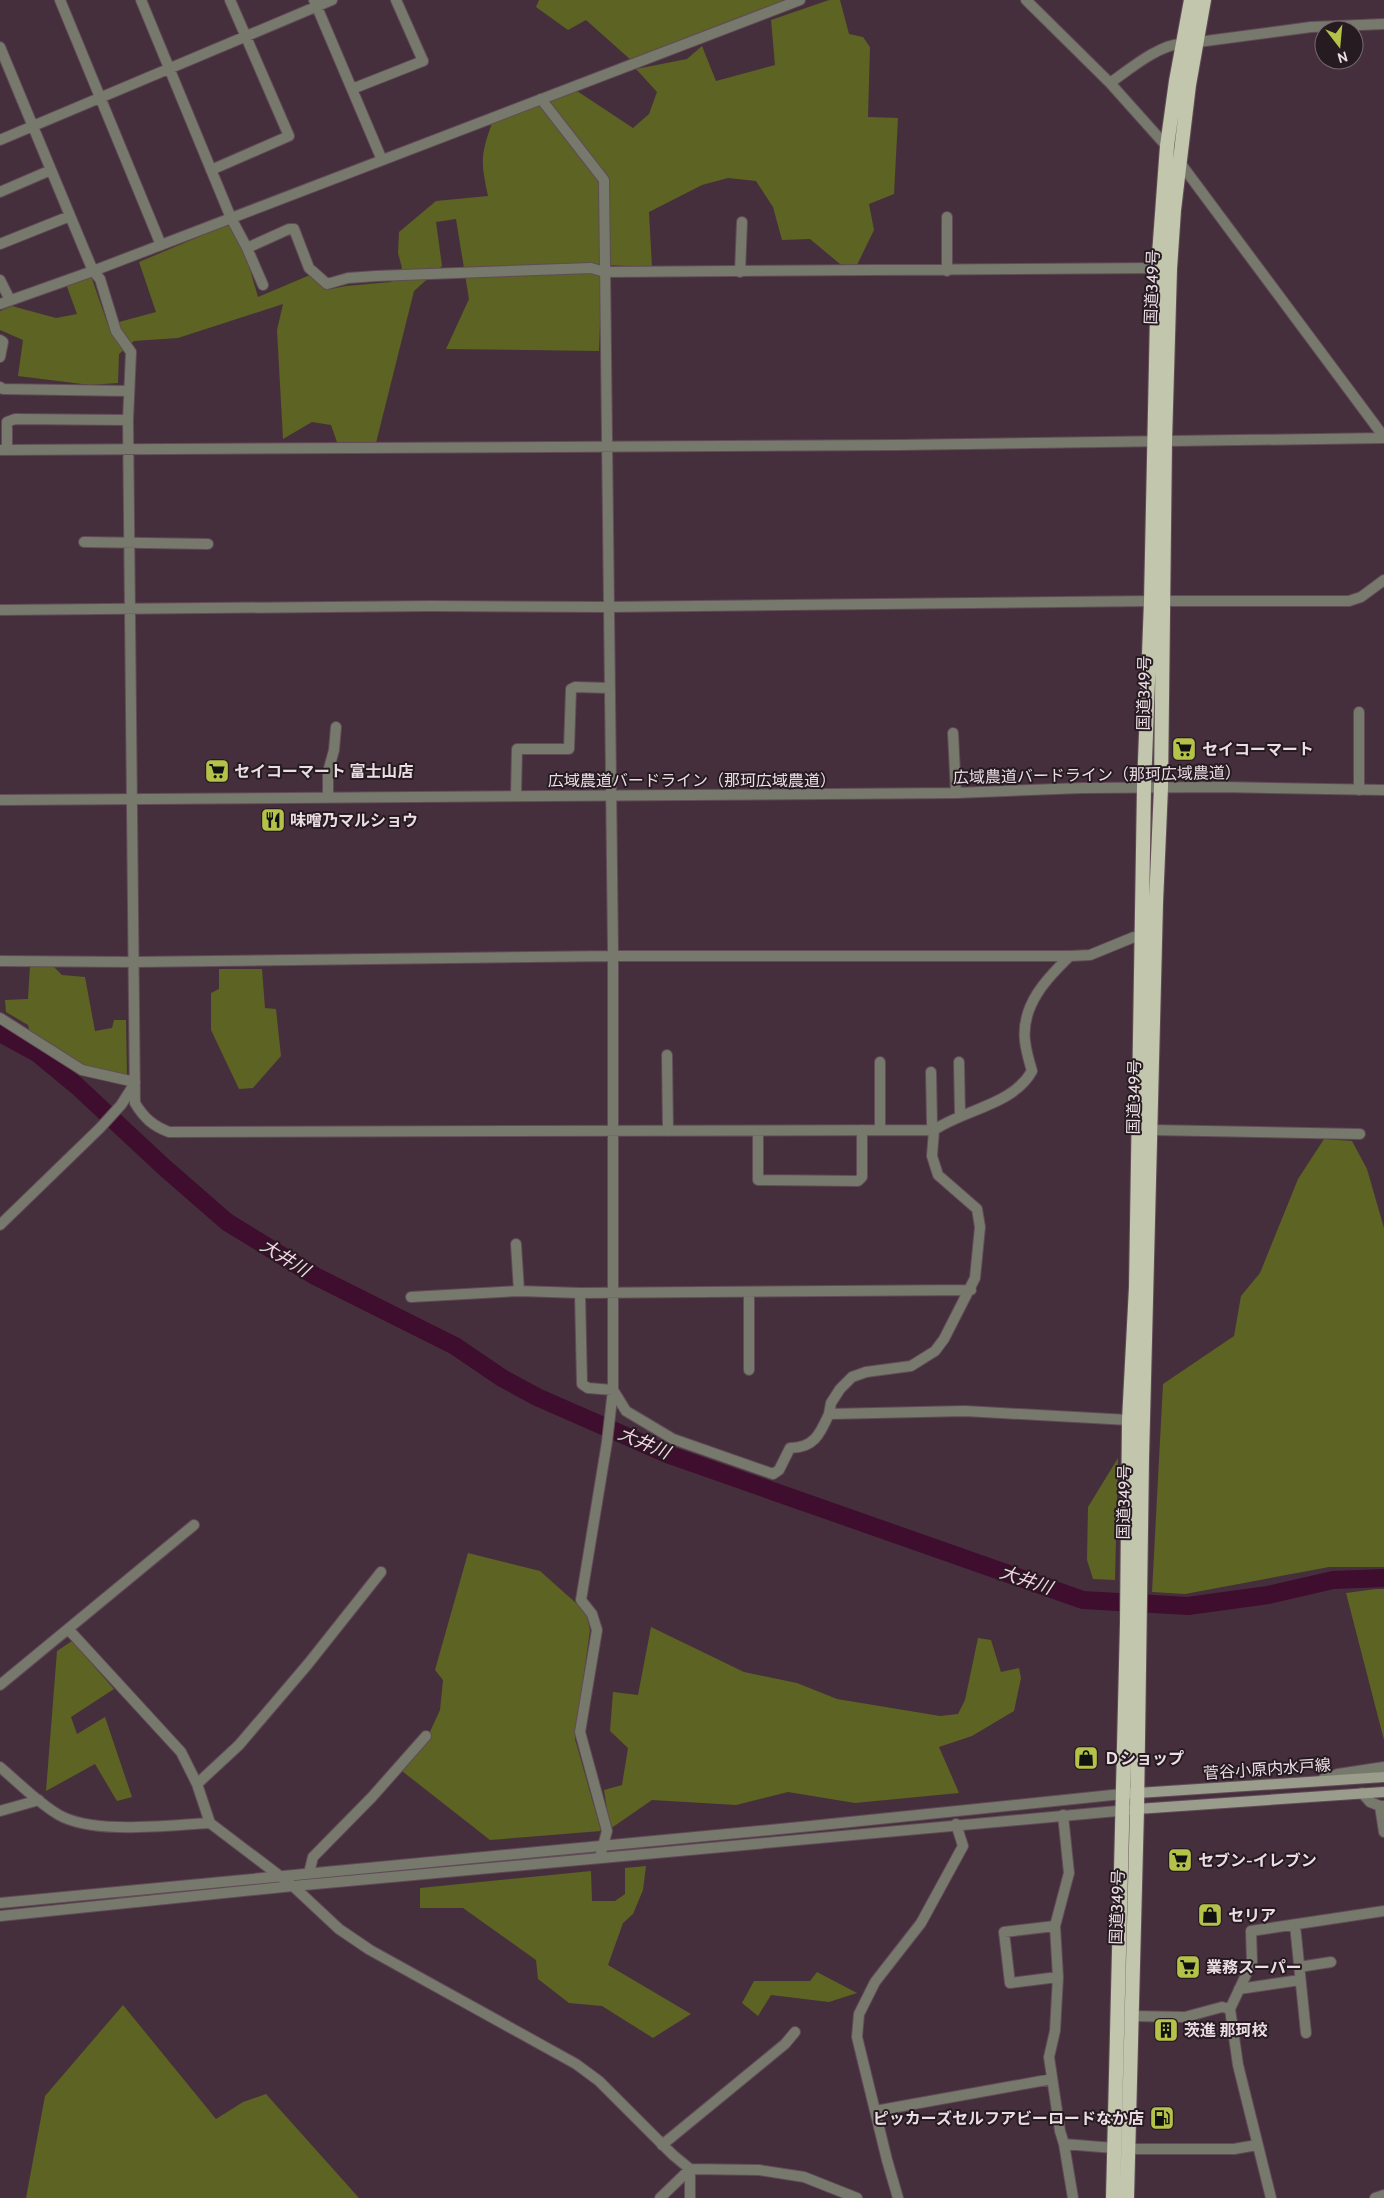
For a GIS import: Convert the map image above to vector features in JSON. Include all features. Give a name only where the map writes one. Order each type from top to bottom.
[{"type":"highway","name":"国道349号","points":[[1159,441],[1191,0]]},
{"type":"highway","name":"国道349号","points":[[1134,1589],[1130,1420],[1136,1287],[1136,1162],[1160,787],[1157,601],[1159,441],[1158,268],[1167,146],[1189,43],[1204,0]]},
{"type":"highway","name":"国道349号","points":[[1113,2198],[1122,1794],[1133,1616],[1151,1130],[1149,938],[1144,787],[1157,601]]},
{"type":"highway","name":"国道349号","points":[[1127,2198],[1137,1809],[1133,1616]]},
{"type":"main road","name":"菅谷小原内水戸線","points":[[1122,1794],[1384,1777]]},
{"type":"main road","name":"菅谷小原内水戸線","points":[[1137,1809],[1384,1792]]},
{"type":"street","points":[[60,0],[160,245]]},
{"type":"street","points":[[141,0],[230,218],[247,248],[262,286]]},
{"type":"street","points":[[211,170],[289,136],[230,0]]},
{"type":"street","points":[[0,140],[246,38],[315,3],[332,0]]},
{"type":"street","points":[[352,89],[423,61],[396,0]]},
{"type":"street","points":[[0,280],[5,302],[93,271],[800,0]]},
{"type":"street","points":[[1026,0],[1110,83],[1167,146],[1384,438]]},
{"type":"street","points":[[315,3],[382,160]]},
{"type":"street","points":[[1110,83],[1139,61],[1176,43],[1189,43],[1311,27],[1384,24]]},
{"type":"street","points":[[0,47],[93,271],[100,279],[116,331],[130,352],[128,420],[131,543],[135,1103],[142,1115],[156,1128],[169,1132],[934,1130],[960,1115],[1005,1097],[1025,1083],[1032,1071],[1025,1040],[1025,1025],[1036,993],[1052,973],[1070,956]]},
{"type":"street","points":[[541,99],[604,180],[612,956],[613,1390],[611,1416],[581,1600],[592,1614],[597,1630],[580,1732],[607,1831],[605,1845],[600,1858]]},
{"type":"street","points":[[0,192],[52,170]]},
{"type":"street","points":[[0,244],[70,216]]},
{"type":"street","points":[[947,216],[947,271]]},
{"type":"street","points":[[740,272],[742,222]]},
{"type":"street","points":[[247,248],[289,229],[294,230],[309,268],[327,284],[348,278],[376,276],[591,268],[605,272],[1158,268]]},
{"type":"street","points":[[0,340],[3,342],[0,357]]},
{"type":"street","points":[[0,386],[3,389],[129,391]]},
{"type":"street","points":[[128,420],[15,419],[7,422],[4,450],[606,447],[1384,438]]},
{"type":"street","points":[[84,542],[124,541],[131,543],[208,544]]},
{"type":"street","points":[[0,610],[1349,601],[1361,597],[1384,580]]},
{"type":"street","points":[[516,796],[517,749],[569,749],[571,690],[575,687],[609,688]]},
{"type":"street","points":[[1359,712],[1359,790]]},
{"type":"street","points":[[328,797],[328,772],[334,750],[336,727]]},
{"type":"street","points":[[953,733],[956,793]]},
{"type":"street","name":"広域農道バードライン（那珂広域農道）","points":[[0,800],[956,793],[1222,786],[1384,790]]},
{"type":"street","points":[[0,961],[134,962],[612,956],[1070,956],[1090,955],[1134,937],[1149,938]]},
{"type":"street","points":[[0,1018],[82,1070],[135,1082]]},
{"type":"street","points":[[667,1055],[668,1131]]},
{"type":"street","points":[[880,1062],[880,1130]]},
{"type":"street","points":[[959,1062],[960,1115]]},
{"type":"street","points":[[613,1390],[626,1411],[673,1439],[772,1474],[779,1470],[790,1448],[802,1448],[812,1442],[828,1414],[831,1403],[840,1389],[852,1378],[866,1372],[911,1366],[934,1351],[944,1339],[971,1290],[975,1278],[980,1227],[977,1209],[938,1175],[932,1156],[934,1130],[932,1124],[931,1072]]},
{"type":"street","points":[[0,1225],[100,1128],[121,1105],[135,1082]]},
{"type":"street","points":[[758,1131],[758,1180],[858,1181],[862,1177],[862,1130]]},
{"type":"street","points":[[1151,1130],[1360,1134]]},
{"type":"street","points":[[516,1244],[519,1291]]},
{"type":"street","points":[[410,1296],[519,1291],[749,1292],[971,1290]]},
{"type":"street","points":[[580,1292],[582,1384],[588,1388],[613,1390]]},
{"type":"street","points":[[749,1292],[749,1370]]},
{"type":"street","points":[[828,1414],[964,1411],[1130,1420]]},
{"type":"street","points":[[0,1686],[194,1525]]},
{"type":"street","points":[[197,1784],[239,1745],[308,1664],[381,1572]]},
{"type":"street","points":[[69,1630],[181,1752],[197,1784],[210,1823],[293,1886],[339,1929],[370,1950],[576,2064],[599,2081],[662,2145],[690,2169],[759,2170],[804,2177],[857,2198]]},
{"type":"street","points":[[309,1873],[313,1857],[372,1797],[426,1736]]},
{"type":"street","points":[[0,1767],[60,1815],[80,1823],[100,1827],[210,1823]]},
{"type":"street","points":[[1315,1781],[1338,1774],[1384,1767]]},
{"type":"street","points":[[1362,1793],[1370,1802],[1382,1806],[1384,1832]]},
{"type":"street","points":[[0,1903],[811,1826],[1122,1794]]},
{"type":"street","points":[[0,1811],[39,1800]]},
{"type":"street","points":[[0,1916],[293,1886],[956,1824],[1137,1809]]},
{"type":"street","points":[[1063,1815],[1069,1873],[1055,1926],[1058,1977],[1055,2031],[1050,2057],[1060,2130],[1073,2198]]},
{"type":"street","points":[[898,2198],[857,2037],[859,2014],[875,1982],[921,1923],[963,1846],[956,1824]]},
{"type":"street","points":[[1271,2198],[1238,2065],[1230,2009],[1252,1962],[1252,1931],[1384,1911]]},
{"type":"street","points":[[1295,1925],[1306,2033]]},
{"type":"street","points":[[1055,1926],[1004,1932],[1010,1983],[1058,1977]]},
{"type":"street","points":[[1299,1967],[1331,1962]]},
{"type":"street","points":[[1239,1989],[1300,1980]]},
{"type":"street","points":[[1131,2016],[1185,2017],[1222,2008],[1230,2009]]},
{"type":"street","points":[[662,2145],[785,2044],[795,2032]]},
{"type":"street","points":[[875,2111],[1052,2079]]},
{"type":"street","points":[[1064,2144],[1114,2148]]},
{"type":"street","points":[[1128,2149],[1234,2149],[1257,2145]]},
{"type":"street","points":[[660,2198],[690,2169]]},
{"type":"street","points":[[690,2169],[690,2198]]},
{"type":"street","points":[[1376,2198],[1384,2196]]},
{"type":"green space","points":[[539,0],[791,0],[632,61],[586,20],[568,30],[536,7]]},
{"type":"green space","points":[[829,0],[840,0],[849,34],[863,37],[870,47],[868,117],[898,118],[894,194],[869,204],[874,230],[856,267],[840,264],[810,239],[782,240],[773,207],[756,181],[728,178],[702,185],[649,212],[652,267],[602,265],[599,351],[446,349],[469,299],[456,219],[436,222],[442,266],[414,291],[376,443],[338,445],[331,425],[312,422],[283,439],[277,330],[283,304],[178,338],[134,341],[119,354],[118,383],[90,385],[18,376],[23,340],[0,330],[0,311],[12,306],[56,318],[77,314],[66,284],[91,276],[108,325],[156,312],[139,262],[229,224],[246,256],[258,297],[310,275],[326,290],[346,286],[391,282],[402,268],[398,253],[399,232],[436,201],[488,196],[483,159],[485,144],[492,123],[577,91],[633,128],[649,114],[657,92],[636,69],[687,59],[702,46],[716,81],[775,65],[771,20]]},
{"type":"green space","points":[[52,965],[62,975],[85,977],[95,1031],[112,1028],[114,1020],[126,1020],[127,1077],[84,1067],[30,1033],[28,1025],[6,1012],[5,1000],[28,999],[30,966]]},
{"type":"green space","points":[[219,969],[262,969],[265,1008],[276,1009],[281,1056],[253,1088],[239,1089],[211,1030],[211,993],[219,989]]},
{"type":"green space","points":[[1324,1139],[1352,1141],[1367,1169],[1384,1228],[1384,1567],[1329,1567],[1185,1594],[1152,1592],[1163,1384],[1234,1336],[1241,1296],[1260,1273],[1298,1179]]},
{"type":"green space","points":[[1118,1458],[1115,1580],[1093,1579],[1087,1560],[1088,1507]]},
{"type":"green space","points":[[468,1553],[540,1571],[586,1612],[590,1630],[575,1739],[601,1831],[490,1840],[402,1771],[428,1736],[440,1710],[443,1680],[435,1670]]},
{"type":"green space","points":[[1384,1589],[1384,1740],[1346,1593]]},
{"type":"green space","points":[[651,1627],[744,1672],[797,1683],[837,1699],[940,1716],[958,1714],[965,1700],[978,1638],[991,1640],[1001,1672],[1019,1668],[1021,1678],[1014,1711],[972,1736],[939,1747],[959,1793],[855,1803],[788,1792],[736,1805],[652,1800],[610,1829],[604,1790],[622,1785],[628,1748],[610,1731],[613,1692],[638,1695]]},
{"type":"green space","points":[[72,1641],[114,1689],[71,1717],[77,1734],[105,1717],[132,1797],[117,1801],[95,1764],[46,1791],[57,1651]]},
{"type":"green space","points":[[646,1866],[643,1890],[633,1914],[623,1923],[608,1965],[691,2014],[653,2038],[602,2006],[569,2003],[538,1979],[536,1960],[463,1908],[420,1908],[420,1888],[591,1871],[592,1901],[615,1901],[625,1894],[625,1868]]},
{"type":"green space","points":[[817,1972],[857,1993],[829,2002],[771,1995],[758,2016],[742,2003],[754,1981],[810,1981]]},
{"type":"green space","points":[[123,2005],[216,2119],[243,2102],[266,2094],[359,2198],[26,2198],[45,2096]]},
{"type":"shaded area","points":[[1384,1576],[1384,1581],[1333,1583],[1332,1577]]},
{"type":"waterway","name":"大井川","points":[[0,1033],[37,1053],[77,1086],[165,1168],[227,1222],[315,1276],[455,1346],[502,1378],[537,1397],[667,1454],[1083,1600],[1188,1606],[1268,1595],[1333,1580],[1384,1578]]},
{"type":"place","name":"セイコーマート","points":[[1184,749]]},
{"type":"place","name":"セイコーマート 富士山店","points":[[217,771]]},
{"type":"place","name":"味噌乃マルショウ","points":[[273,820]]},
{"type":"place","name":"Ｄショップ","points":[[1086,1758]]},
{"type":"place","name":"セブン-イレブン","points":[[1180,1860]]},
{"type":"place","name":"セリア","points":[[1210,1915]]},
{"type":"place","name":"業務スーパー","points":[[1188,1967]]},
{"type":"place","name":"茨進 那珂校","points":[[1166,2030]]},
{"type":"place","name":"ピッカーズセルフアビーロードなか店","points":[[1162,2118]]}]
